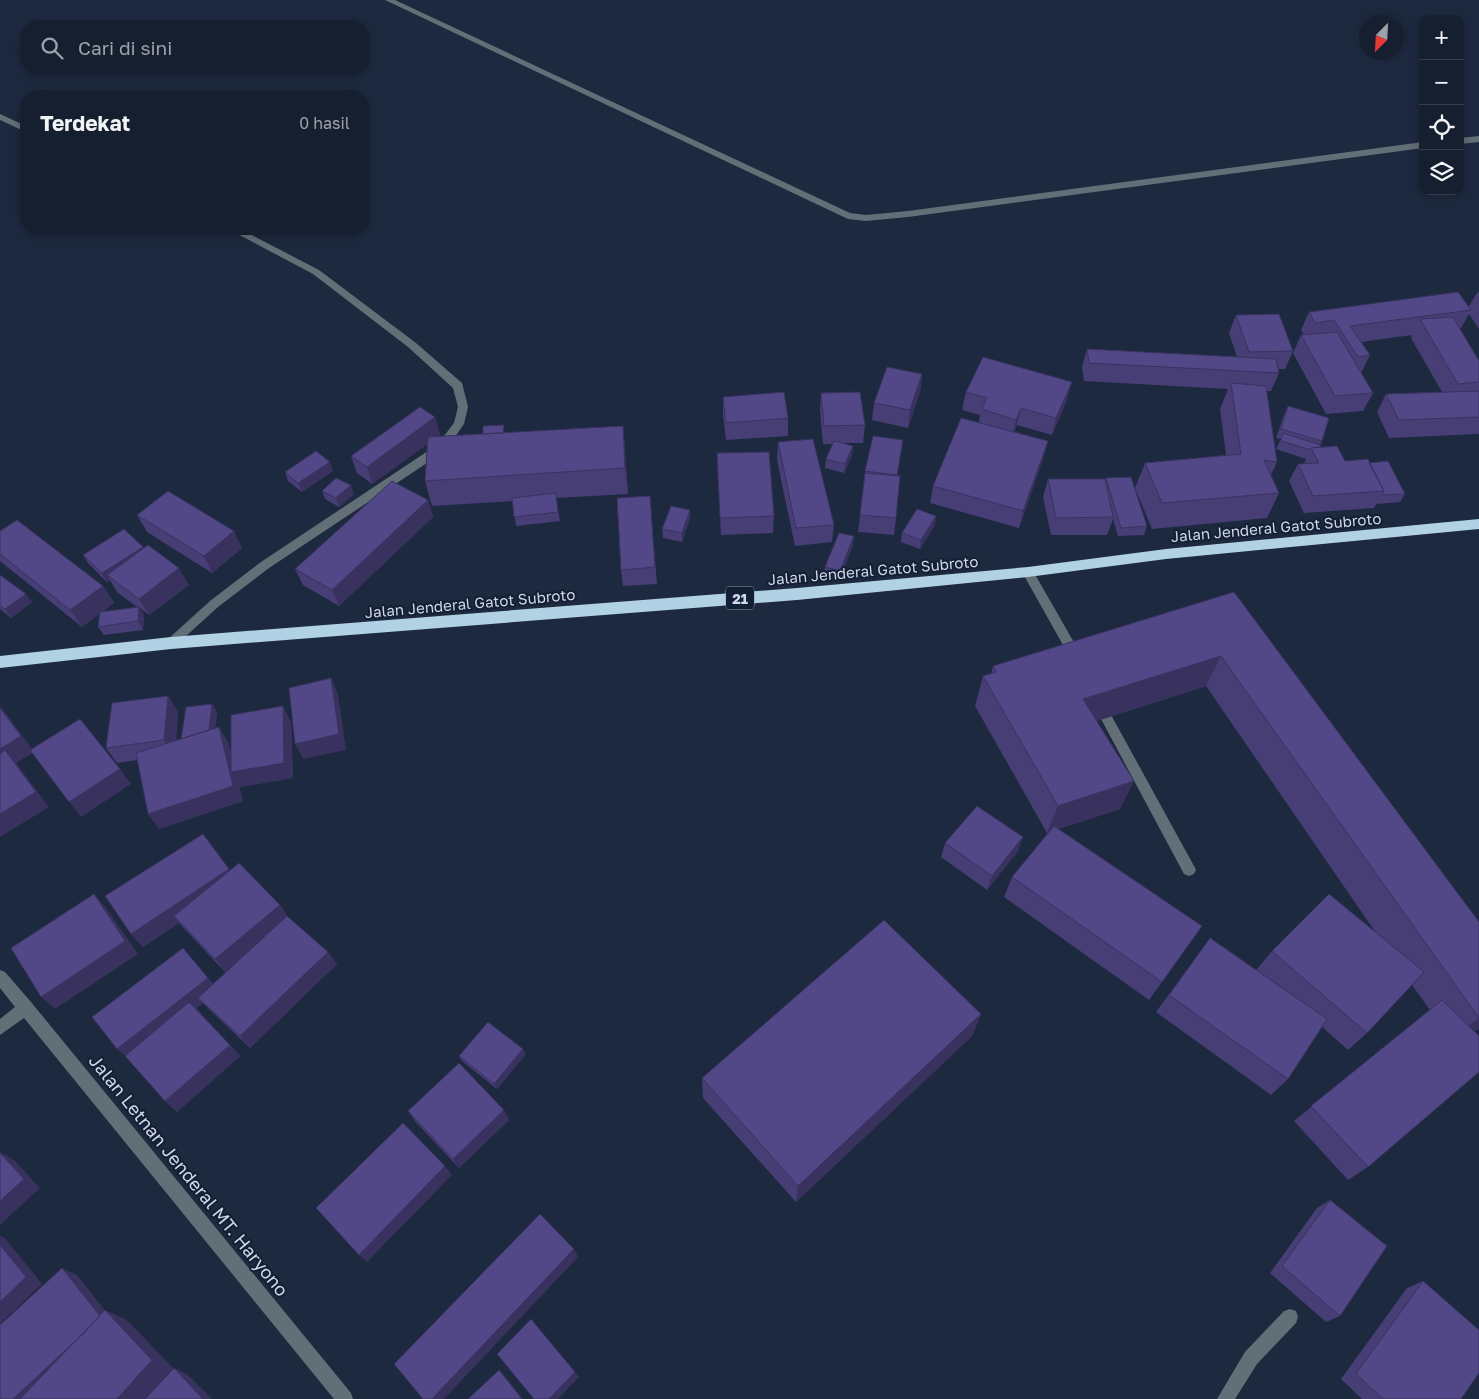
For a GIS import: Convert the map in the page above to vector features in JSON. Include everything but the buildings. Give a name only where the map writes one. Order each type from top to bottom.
[{"type":"highway","name":"Jalan Jenderal Gatot Subroto","points":[[0,662],[171,644],[787,594],[1028,572],[1166,554],[1479,524]]},
{"type":"street","points":[[389,0],[848,216],[866,218],[908,214],[1419,146]]},
{"type":"street","points":[[0,117],[20,126]]},
{"type":"street","points":[[1464,141],[1479,139]]},
{"type":"street","points":[[171,644],[214,604],[265,565],[441,448],[459,424],[463,407],[458,386],[405,339],[316,272],[245,235]]},
{"type":"street","points":[[1028,572],[1082,666]]},
{"type":"street","points":[[1106,717],[1189,870]]},
{"type":"street","name":"Jalan Letnan Jenderal MT. Haryono","points":[[0,977],[345,1399]]},
{"type":"street","points":[[0,1028],[26,1007]]},
{"type":"street","points":[[1225,1399],[1251,1358],[1290,1317]]}]
